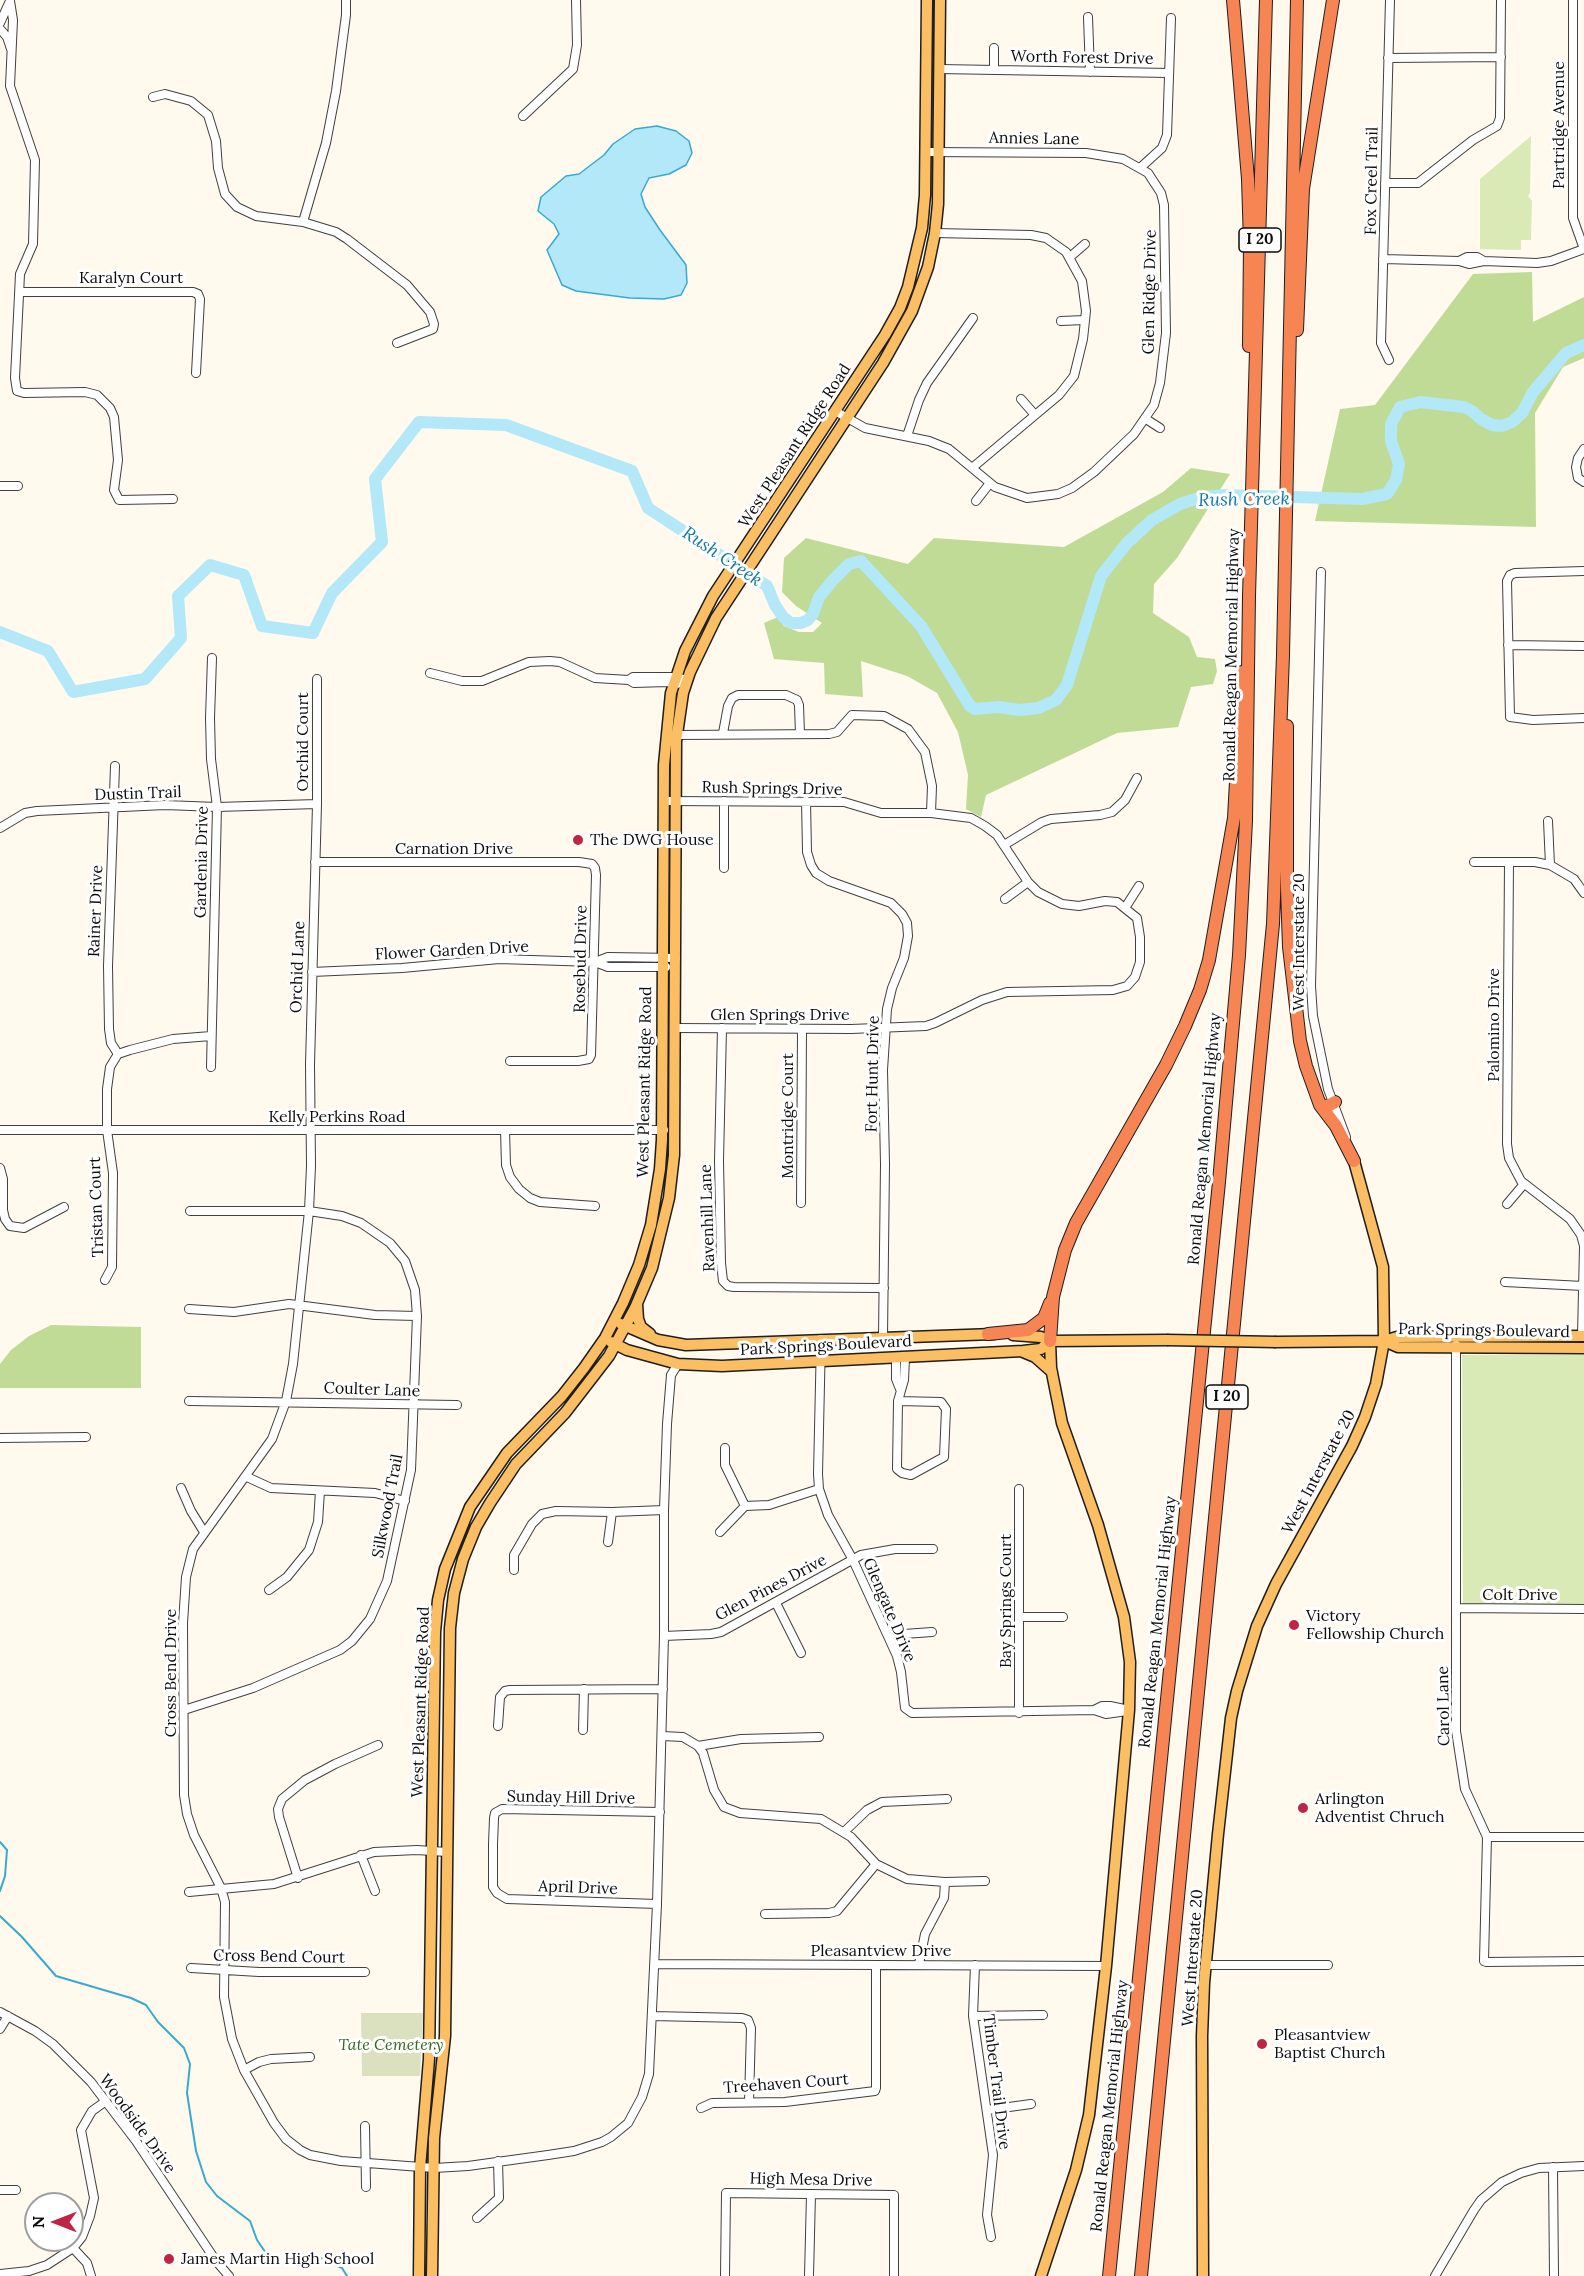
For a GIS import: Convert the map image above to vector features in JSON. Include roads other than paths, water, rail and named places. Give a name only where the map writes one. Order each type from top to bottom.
[{"type":"highway","points":[[1233,0],[1248,179],[1249,333],[1254,434]]},
{"type":"highway","name":"Ronald Reagan Memorial Highway","points":[[1109,2276],[1219,1182],[1239,955],[1246,821],[1251,520],[1266,0]]},
{"type":"highway","name":"I 20","points":[[1141,2276],[1269,976],[1283,655],[1297,0]]},
{"type":"highway","points":[[1289,403],[1298,313],[1303,189],[1333,0]]},
{"type":"highway","points":[[988,1334],[1019,1332],[1037,1325],[1044,1317],[1076,1223],[1167,1065],[1200,990],[1209,960],[1234,818],[1240,691],[1250,596]]},
{"type":"highway","points":[[1283,655],[1288,748],[1289,947],[1300,1041],[1320,1105],[1336,1126],[1354,1161]]},
{"type":"highway","points":[[1320,1105],[1328,1106],[1335,1102]]},
{"type":"highway","points":[[1050,1341],[1053,1296]]},
{"type":"main road","name":"West Pleasant Ridge Road","points":[[418,2276],[420,2168],[429,2059],[435,1632],[438,1600],[445,1569],[470,1507],[507,1453],[562,1396],[605,1338],[639,1265],[651,1225],[660,1169],[663,801],[667,726],[674,680],[695,629],[727,575],[885,335],[900,308],[908,287],[922,228],[927,0]]},
{"type":"main road","name":"West Pleasant Ridge Road","points":[[432,2276],[434,2138],[445,2036],[450,1628],[454,1593],[463,1559],[476,1527],[516,1464],[565,1413],[601,1366],[625,1326],[652,1268],[669,1198],[675,1130],[677,735],[686,683],[716,618],[884,363],[912,311],[928,267],[936,233],[940,0]]},
{"type":"main road","name":"West Interstate 20","points":[[1203,2276],[1202,2036],[1205,1965],[1218,1834],[1237,1691],[1267,1601],[1352,1446],[1365,1417],[1376,1384],[1384,1341],[1383,1267],[1354,1161]]},
{"type":"main road","points":[[638,1301],[638,1319],[641,1327],[660,1341]]},
{"type":"main road","name":"Park Springs Boulevard","points":[[614,1321],[660,1341],[716,1346],[821,1339],[988,1334],[1041,1337],[1050,1341],[1384,1341],[1397,1337],[1456,1343],[1584,1348]]},
{"type":"main road","points":[[946,1355],[980,1347],[987,1340],[988,1334]]},
{"type":"main road","name":"Park Springs Boulevard","points":[[1456,1343],[1583,1336]]},
{"type":"main road","name":"Park Springs Boulevard","points":[[605,1338],[635,1353],[678,1364],[722,1366],[1023,1352],[1041,1349],[1050,1341]]},
{"type":"main road","points":[[1041,2276],[1076,2170],[1089,2115],[1106,1966],[1130,1710],[1130,1662],[1124,1617],[1098,1525],[1062,1423],[1052,1372],[1050,1341]]},
{"type":"main road","points":[[1023,1352],[1035,1357],[1052,1372]]},
{"type":"main road","points":[[601,1366],[618,1357],[635,1353]]},
{"type":"street","points":[[303,222],[326,142],[336,91],[346,0]]},
{"type":"street","points":[[523,116],[573,69],[577,45],[576,0]]},
{"type":"street","name":"Fox Creel Trail","points":[[1389,360],[1381,342],[1390,0]]},
{"type":"street","points":[[1385,183],[1418,183],[1473,140],[1497,126],[1500,118],[1501,0]]},
{"type":"street","name":"Partridge Avenue","points":[[1573,0],[1573,218],[1584,249]]},
{"type":"street","points":[[0,23],[10,1]]},
{"type":"street","points":[[10,1],[14,20],[10,86],[35,160],[33,244],[20,274],[15,378],[18,391],[24,393],[85,392],[97,395],[110,408],[114,417],[118,460],[114,490],[119,500],[173,499]]},
{"type":"street","points":[[1088,16],[1090,72]]},
{"type":"street","points":[[1140,168],[1162,148],[1167,135],[1171,18]]},
{"type":"street","points":[[0,29],[7,37],[11,50]]},
{"type":"street","name":"Worth Forest Drive","points":[[994,48],[994,70]]},
{"type":"street","points":[[1388,58],[1501,57]]},
{"type":"street","name":"Worth Forest Drive","points":[[939,69],[1169,73]]},
{"type":"street","points":[[153,97],[165,94],[191,101],[208,115],[216,141],[219,170],[225,194],[231,202],[256,216],[303,222],[325,228],[347,239],[407,285],[430,312],[434,324],[433,329],[397,343]]},
{"type":"street","name":"Annies Lane","points":[[925,152],[1086,153],[1123,159],[1140,168]]},
{"type":"street","name":"Glen Ridge Drive","points":[[835,411],[872,431],[907,436],[949,449],[990,483],[1027,498],[1059,494],[1072,488],[1094,472],[1134,434],[1146,419],[1154,405],[1160,382],[1166,333],[1164,205],[1154,181],[1140,168]]},
{"type":"street","points":[[936,233],[1031,235],[1046,238],[1057,244],[1070,257],[1082,281],[1086,311],[1074,376],[1059,395],[972,468]]},
{"type":"street","points":[[1070,257],[1085,244]]},
{"type":"street","points":[[1383,259],[1459,261],[1467,257],[1477,257],[1484,261],[1546,262],[1584,249]]},
{"type":"street","name":"Karalyn Court","points":[[20,292],[194,292],[200,299],[195,374]]},
{"type":"street","points":[[907,436],[927,383],[973,318]]},
{"type":"street","points":[[1061,321],[1085,320]]},
{"type":"street","points":[[1021,399],[1035,415]]},
{"type":"street","points":[[1146,419],[1160,428]]},
{"type":"street","points":[[1584,449],[1576,467],[1578,478],[1584,482]]},
{"type":"street","points":[[976,501],[990,483]]},
{"type":"street","points":[[0,486],[18,486]]},
{"type":"street","points":[[1584,571],[1512,574],[1507,581],[1510,717],[1533,720],[1584,718]]},
{"type":"street","name":"West Interstate 20","points":[[1321,572],[1311,986],[1313,1016],[1328,1089],[1335,1102],[1354,1161]]},
{"type":"street","points":[[1508,645],[1584,646]]},
{"type":"street","name":"Gardenia Drive","points":[[211,1067],[217,807],[211,759],[212,658]]},
{"type":"street","points":[[430,673],[462,681],[482,681],[529,662],[550,661],[560,662],[596,678],[629,680],[633,677],[686,683]]},
{"type":"street","name":"Orchid Court","points":[[316,679],[316,804]]},
{"type":"street","points":[[723,733],[728,706],[732,698],[738,694],[786,695],[797,700],[800,734]]},
{"type":"street","points":[[677,735],[829,734],[837,732],[852,715],[884,716],[908,729],[920,743],[928,760],[932,786],[931,813]]},
{"type":"street","name":"Rainer Drive","points":[[115,766],[108,966],[109,1029],[111,1043],[118,1054]]},
{"type":"street","points":[[1004,845],[1042,822],[1112,812],[1125,800],[1135,786],[1137,778]]},
{"type":"street","name":"Rush Springs Drive","points":[[663,801],[844,802],[873,811],[931,813],[971,818],[985,826],[1004,845],[1028,882],[1049,899],[1062,904],[1078,906],[1105,901],[1117,902],[1125,908]]},
{"type":"street","points":[[724,801],[724,868]]},
{"type":"street","name":"Fort Hunt Drive","points":[[806,801],[807,852],[810,865],[816,873],[829,881],[891,903],[907,923],[908,936],[904,958],[890,998],[883,1070],[885,1164],[883,1337]]},
{"type":"street","name":"Dustin Trail","points":[[0,828],[26,813],[165,805],[217,807],[316,804]]},
{"type":"street","name":"Orchid Lane","points":[[311,1130],[316,804]]},
{"type":"street","points":[[1548,821],[1550,865]]},
{"type":"street","name":"Carnation Drive","points":[[315,862],[579,862],[592,864]]},
{"type":"street","points":[[1474,862],[1535,862],[1550,865],[1574,879],[1584,893]]},
{"type":"street","name":"Palomino Drive","points":[[1509,862],[1507,1144],[1509,1158],[1516,1174],[1524,1184],[1578,1227],[1584,1245],[1583,1336]]},
{"type":"street","name":"Rosebud Drive","points":[[510,1061],[590,1059],[595,962],[596,875],[592,864]]},
{"type":"street","points":[[1005,899],[1028,882]]},
{"type":"street","points":[[1125,908],[1139,886]]},
{"type":"street","name":"Glen Springs Drive","points":[[676,1028],[802,1029],[926,1026],[982,1000],[1007,992],[1113,990],[1127,986],[1135,977],[1141,950],[1137,918],[1125,908]]},
{"type":"street","name":"Flower Garden Drive","points":[[312,972],[402,968],[499,959],[595,962],[608,957],[676,962]]},
{"type":"street","name":"Ravenhill Lane","points":[[722,1028],[719,1161],[723,1281],[728,1286],[734,1287],[884,1287]]},
{"type":"street","name":"Montridge Court","points":[[801,1203],[802,1029]]},
{"type":"street","points":[[118,1054],[172,1039],[212,1036]]},
{"type":"street","name":"Tristan Court","points":[[105,1280],[112,1267],[113,1173],[107,1130],[108,1075],[118,1054]]},
{"type":"street","name":"Kelly Perkins Road","points":[[0,1130],[675,1130]]},
{"type":"street","name":"Cross Bend Drive","points":[[311,1130],[309,1211],[300,1305],[286,1401],[272,1439],[247,1477],[193,1549],[186,1577],[183,1623],[184,1795],[194,1835],[221,1888],[225,1902],[224,1997],[232,2039],[244,2070],[274,2123],[293,2146],[310,2155],[365,2163],[434,2168]]},
{"type":"street","points":[[505,1130],[506,1165],[510,1177],[519,1189],[530,1198],[540,1202],[595,1206]]},
{"type":"street","points":[[0,1168],[3,1179],[3,1210],[10,1226],[24,1228],[64,1207]]},
{"type":"street","points":[[1507,1204],[1524,1184]]},
{"type":"street","name":"Silkwood Trail","points":[[184,1710],[253,1688],[322,1659],[352,1641],[362,1631],[378,1604],[387,1581],[411,1470],[417,1316],[415,1290],[408,1268],[390,1243],[361,1223],[334,1214],[309,1211],[190,1211]]},
{"type":"street","points":[[1505,1282],[1583,1286]]},
{"type":"street","points":[[189,1309],[234,1312],[289,1304],[375,1316],[417,1316]]},
{"type":"street","name":"Glengate Drive","points":[[821,1339],[819,1489],[828,1515],[853,1560],[890,1638],[901,1672],[905,1708],[909,1712],[1019,1713],[1094,1710],[1102,1713],[1110,1709],[1130,1710]]},
{"type":"street","name":"Carol Lane","points":[[1456,1343],[1456,1731],[1465,1789],[1486,1837],[1485,1962],[1584,1961]]},
{"type":"street","points":[[898,1401],[941,1402],[946,1409],[945,1454],[941,1460],[911,1475],[897,1469],[898,1401],[900,1389],[896,1379],[900,1358]]},
{"type":"street","points":[[434,2168],[468,2166],[574,2151],[602,2142],[628,2123],[642,2097],[649,2074],[660,1812],[667,1436],[671,1375],[678,1364]]},
{"type":"street","name":"Coulter Lane","points":[[189,1401],[457,1405]]},
{"type":"street","points":[[0,1438],[86,1437]]},
{"type":"street","points":[[725,1448],[725,1465],[745,1506]]},
{"type":"street","points":[[247,1477],[271,1488],[375,1493],[405,1501]]},
{"type":"street","points":[[181,1488],[204,1532]]},
{"type":"street","points":[[720,1532],[745,1506],[769,1505],[819,1489]]},
{"type":"street","name":"Bay Springs Court","points":[[1019,1489],[1019,1713]]},
{"type":"street","points":[[269,1590],[287,1577],[309,1550],[318,1522],[321,1491]]},
{"type":"street","points":[[514,1570],[514,1555],[532,1524],[542,1514],[556,1510],[612,1512],[664,1510]]},
{"type":"street","points":[[608,1542],[612,1512]]},
{"type":"street","name":"Glen Pines Drive","points":[[664,1636],[721,1632],[853,1560],[880,1551],[933,1549]]},
{"type":"street","points":[[776,1603],[801,1653]]},
{"type":"street","name":"Colt Drive","points":[[1457,1608],[1584,1609]]},
{"type":"street","points":[[1019,1617],[1063,1617]]},
{"type":"street","points":[[890,1638],[932,1632]]},
{"type":"street","points":[[583,1730],[584,1689]]},
{"type":"street","points":[[498,1726],[499,1700],[505,1691],[663,1689]]},
{"type":"street","points":[[662,1736],[683,1737],[698,1746],[703,1753],[714,1790],[724,1807],[740,1813],[814,1818],[844,1832],[876,1864],[907,1879],[945,1882],[985,1881]]},
{"type":"street","points":[[698,1746],[741,1739],[819,1737]]},
{"type":"street","points":[[298,1878],[279,1817],[278,1809],[282,1798],[305,1780],[378,1745]]},
{"type":"street","points":[[844,1832],[867,1810],[882,1802],[947,1799]]},
{"type":"street","name":"Sunday Hill Drive","points":[[499,1895],[493,1887],[492,1872],[494,1818],[499,1810],[660,1812]]},
{"type":"street","points":[[1486,1837],[1584,1837]]},
{"type":"street","points":[[189,1892],[274,1884],[298,1878],[361,1855],[390,1851],[447,1852]]},
{"type":"street","points":[[361,1855],[375,1891]]},
{"type":"street","points":[[765,1914],[837,1911],[876,1864]]},
{"type":"street","points":[[919,1964],[925,1934],[944,1898],[945,1882]]},
{"type":"street","name":"April Drive","points":[[499,1895],[507,1899],[657,1904]]},
{"type":"street","name":"Pleasantview Drive","points":[[655,1964],[1106,1966]]},
{"type":"street","name":"Treehaven Court","points":[[701,2108],[712,2103],[785,2102],[875,2091],[876,1965]]},
{"type":"street","name":"Timber Trail Drive","points":[[975,1965],[973,2016],[993,2155],[987,2215],[991,2236]]},
{"type":"street","points":[[1205,1965],[1328,1965]]},
{"type":"street","name":"Cross Bend Court","points":[[191,1968],[224,1971],[365,1972]]},
{"type":"street","points":[[0,2029],[4,2014]]},
{"type":"street","name":"Woodside Drive","points":[[4,2014],[53,2044],[84,2074],[136,2141],[216,2262],[229,2276]]},
{"type":"street","points":[[973,2016],[1043,2015]]},
{"type":"street","points":[[652,2016],[748,2020],[751,2028],[749,2102]]},
{"type":"street","points":[[244,2070],[271,2059],[310,2057]]},
{"type":"street","points":[[84,2231],[94,2198],[81,2130],[92,2111],[106,2101]]},
{"type":"street","points":[[987,2110],[1031,2104]]},
{"type":"street","points":[[365,2126],[366,2187]]},
{"type":"street","points":[[477,2218],[499,2198],[498,2161]]},
{"type":"street","points":[[1436,2276],[1474,2210],[1502,2182],[1521,2173],[1553,2167],[1584,2166]]},
{"type":"street","points":[[1553,2167],[1554,2276]]},
{"type":"street","points":[[0,2190],[16,2190]]},
{"type":"street","name":"High Mesa Drive","points":[[725,2276],[726,2193],[894,2195],[894,2276]]},
{"type":"street","points":[[809,2276],[810,2194]]},
{"type":"street","points":[[0,2274],[29,2271],[47,2265],[67,2252]]},
{"type":"street","points":[[77,2252],[87,2262],[91,2276]]},
{"type":"water","points":[[657,126],[676,131],[689,141],[692,153],[686,165],[669,174],[649,178],[641,194],[645,207],[686,265],[687,283],[681,295],[664,299],[630,298],[576,291],[562,285],[547,250],[559,234],[554,224],[538,211],[541,197],[566,176],[579,174],[604,155],[613,144],[635,129]]},
{"type":"waterway","name":"Rush Creek","points":[[0,632],[48,651],[73,692],[145,679],[181,638],[178,596],[210,565],[244,575],[262,626],[313,633],[332,593],[382,542],[375,479],[419,422],[506,425],[632,471],[648,508],[767,586],[775,605],[783,617],[791,623],[808,620],[813,614],[819,597],[833,580],[849,564],[861,561],[921,626],[970,706],[975,709],[1038,708],[1056,700],[1067,685],[1101,576],[1127,543],[1152,520],[1180,504],[1202,497],[1225,495],[1362,499],[1387,494],[1396,480],[1399,464],[1391,441],[1391,424],[1400,407],[1420,402],[1464,407],[1492,425],[1502,426],[1512,422],[1522,413],[1533,392],[1566,353],[1584,345]]},
{"type":"waterway","points":[[0,1842],[7,1850],[5,1876],[0,1891]]},
{"type":"waterway","points":[[0,1916],[56,1976],[131,1998],[146,2005],[158,2022],[184,2048],[190,2064],[187,2093],[196,2151],[206,2182],[217,2196],[250,2221],[257,2240],[268,2256],[279,2265],[303,2257],[316,2256],[342,2268],[347,2276]]},
{"type":"place","name":"The DWG House","points":[[578,840]]},
{"type":"place","name":"Victory Fellowship Church","points":[[1294,1625]]},
{"type":"place","name":"Arlington Adventist Chruch","points":[[1303,1808]]},
{"type":"place","name":"Pleasantview Baptist Church","points":[[1262,2044]]},
{"type":"place","name":"James Martin High School","points":[[169,2259]]},
{"type":"park label","name":"Tate Cemetery","points":[[391,2045]]}]
